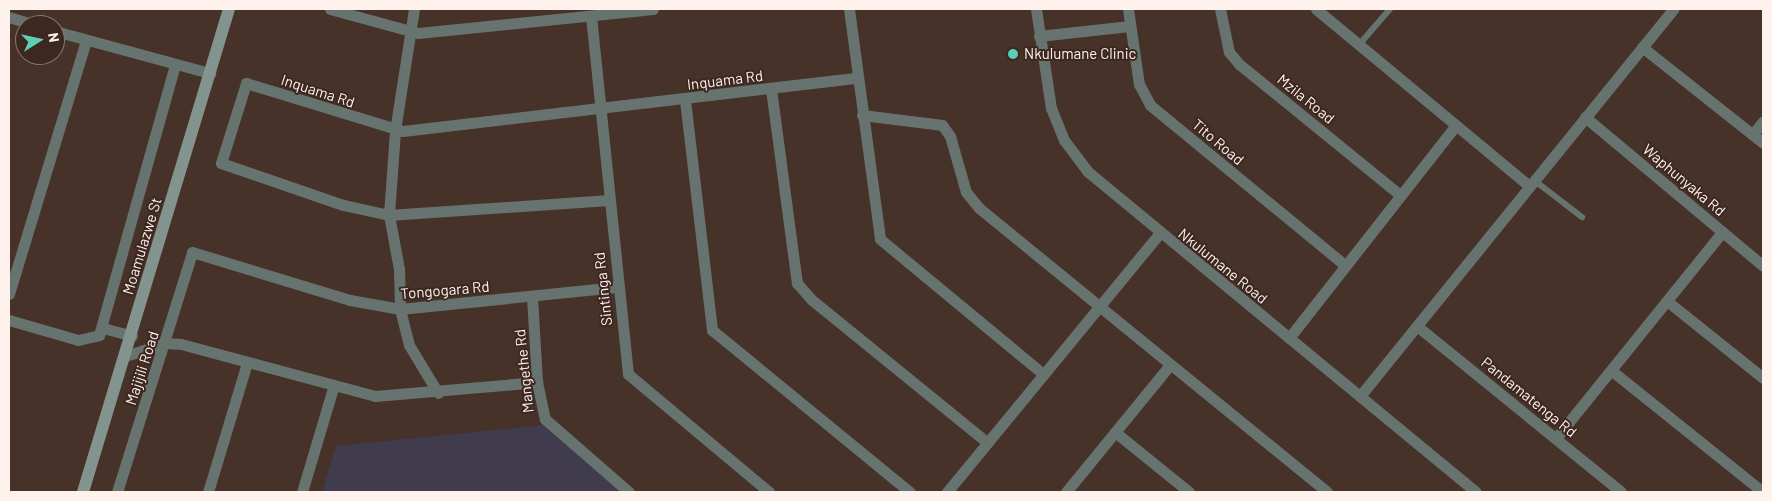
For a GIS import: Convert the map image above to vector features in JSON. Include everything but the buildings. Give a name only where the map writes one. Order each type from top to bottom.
[{"type":"street","name":"Moamulazwe St","points":[[83,492],[132,336],[229,9]]},
{"type":"street","points":[[330,9],[412,32],[653,9]]},
{"type":"street","points":[[414,9],[412,32],[395,131],[389,215],[399,269],[400,309],[409,344],[438,393]]},
{"type":"street","points":[[849,9],[880,239],[1043,374]]},
{"type":"street","name":"Nkulumane Road","points":[[1036,9],[1050,108],[1064,140],[1087,172],[1159,234],[1476,492]]},
{"type":"street","name":"Tito Road","points":[[1128,9],[1139,84],[1150,105],[1345,265]]},
{"type":"street","name":"Mzila Road","points":[[1220,9],[1227,46],[1239,64],[1400,195]]},
{"type":"street","points":[[1316,9],[1455,126],[1532,183]]},
{"type":"street","points":[[1360,396],[1673,9]]},
{"type":"street","name":"Sintinga Rd","points":[[591,16],[598,108],[617,287],[630,380],[769,492]]},
{"type":"street","points":[[1039,36],[1129,26]]},
{"type":"street","points":[[65,34],[210,73]]},
{"type":"street","points":[[9,294],[86,40]]},
{"type":"street","points":[[1642,47],[1763,143]]},
{"type":"street","points":[[9,320],[78,340],[94,339],[103,328],[175,64]]},
{"type":"street","name":"Inquama Rd","points":[[609,200],[389,215],[342,205],[221,164],[246,83],[395,131],[686,100],[857,78]]},
{"type":"street","points":[[771,89],[797,283],[812,300],[987,442]]},
{"type":"street","points":[[686,100],[712,330],[910,492]]},
{"type":"street","points":[[862,115],[942,125],[972,200],[1170,365],[1327,492]]},
{"type":"street","name":"Waphunyaka Rd","points":[[1585,117],[1763,266]]},
{"type":"street","points":[[1753,134],[1763,122]]},
{"type":"street","points":[[1289,338],[1455,126]]},
{"type":"street","points":[[1556,438],[1612,371],[1722,232]]},
{"type":"street","points":[[947,492],[1159,234]]},
{"type":"street","name":"Tongogara Rd","points":[[192,252],[350,300],[400,309],[617,287]]},
{"type":"street","name":"Majijili Road","points":[[117,492],[166,343],[192,252]]},
{"type":"street","name":"Mangethe Rd","points":[[532,297],[537,382],[550,427],[629,492]]},
{"type":"street","points":[[1667,301],[1763,378]]},
{"type":"street","name":"Pandamatenga Rd","points":[[1417,326],[1621,492]]},
{"type":"street","points":[[103,328],[132,336]]},
{"type":"street","points":[[125,356],[166,343],[247,363],[333,388],[374,396],[438,393],[537,382]]},
{"type":"street","points":[[208,492],[247,363]]},
{"type":"street","points":[[1066,492],[1170,365]]},
{"type":"street","points":[[1612,371],[1763,492]]},
{"type":"street","points":[[302,492],[333,388]]},
{"type":"street","points":[[1115,432],[1188,492]]},
{"type":"lane","points":[[1358,46],[1390,9]]},
{"type":"lane","points":[[1532,183],[1582,217]]},
{"type":"shaded area","points":[[544,425],[624,492],[322,492],[336,446]]},
{"type":"place","name":"Nkulumane Clinic","points":[[1013,54]]}]
